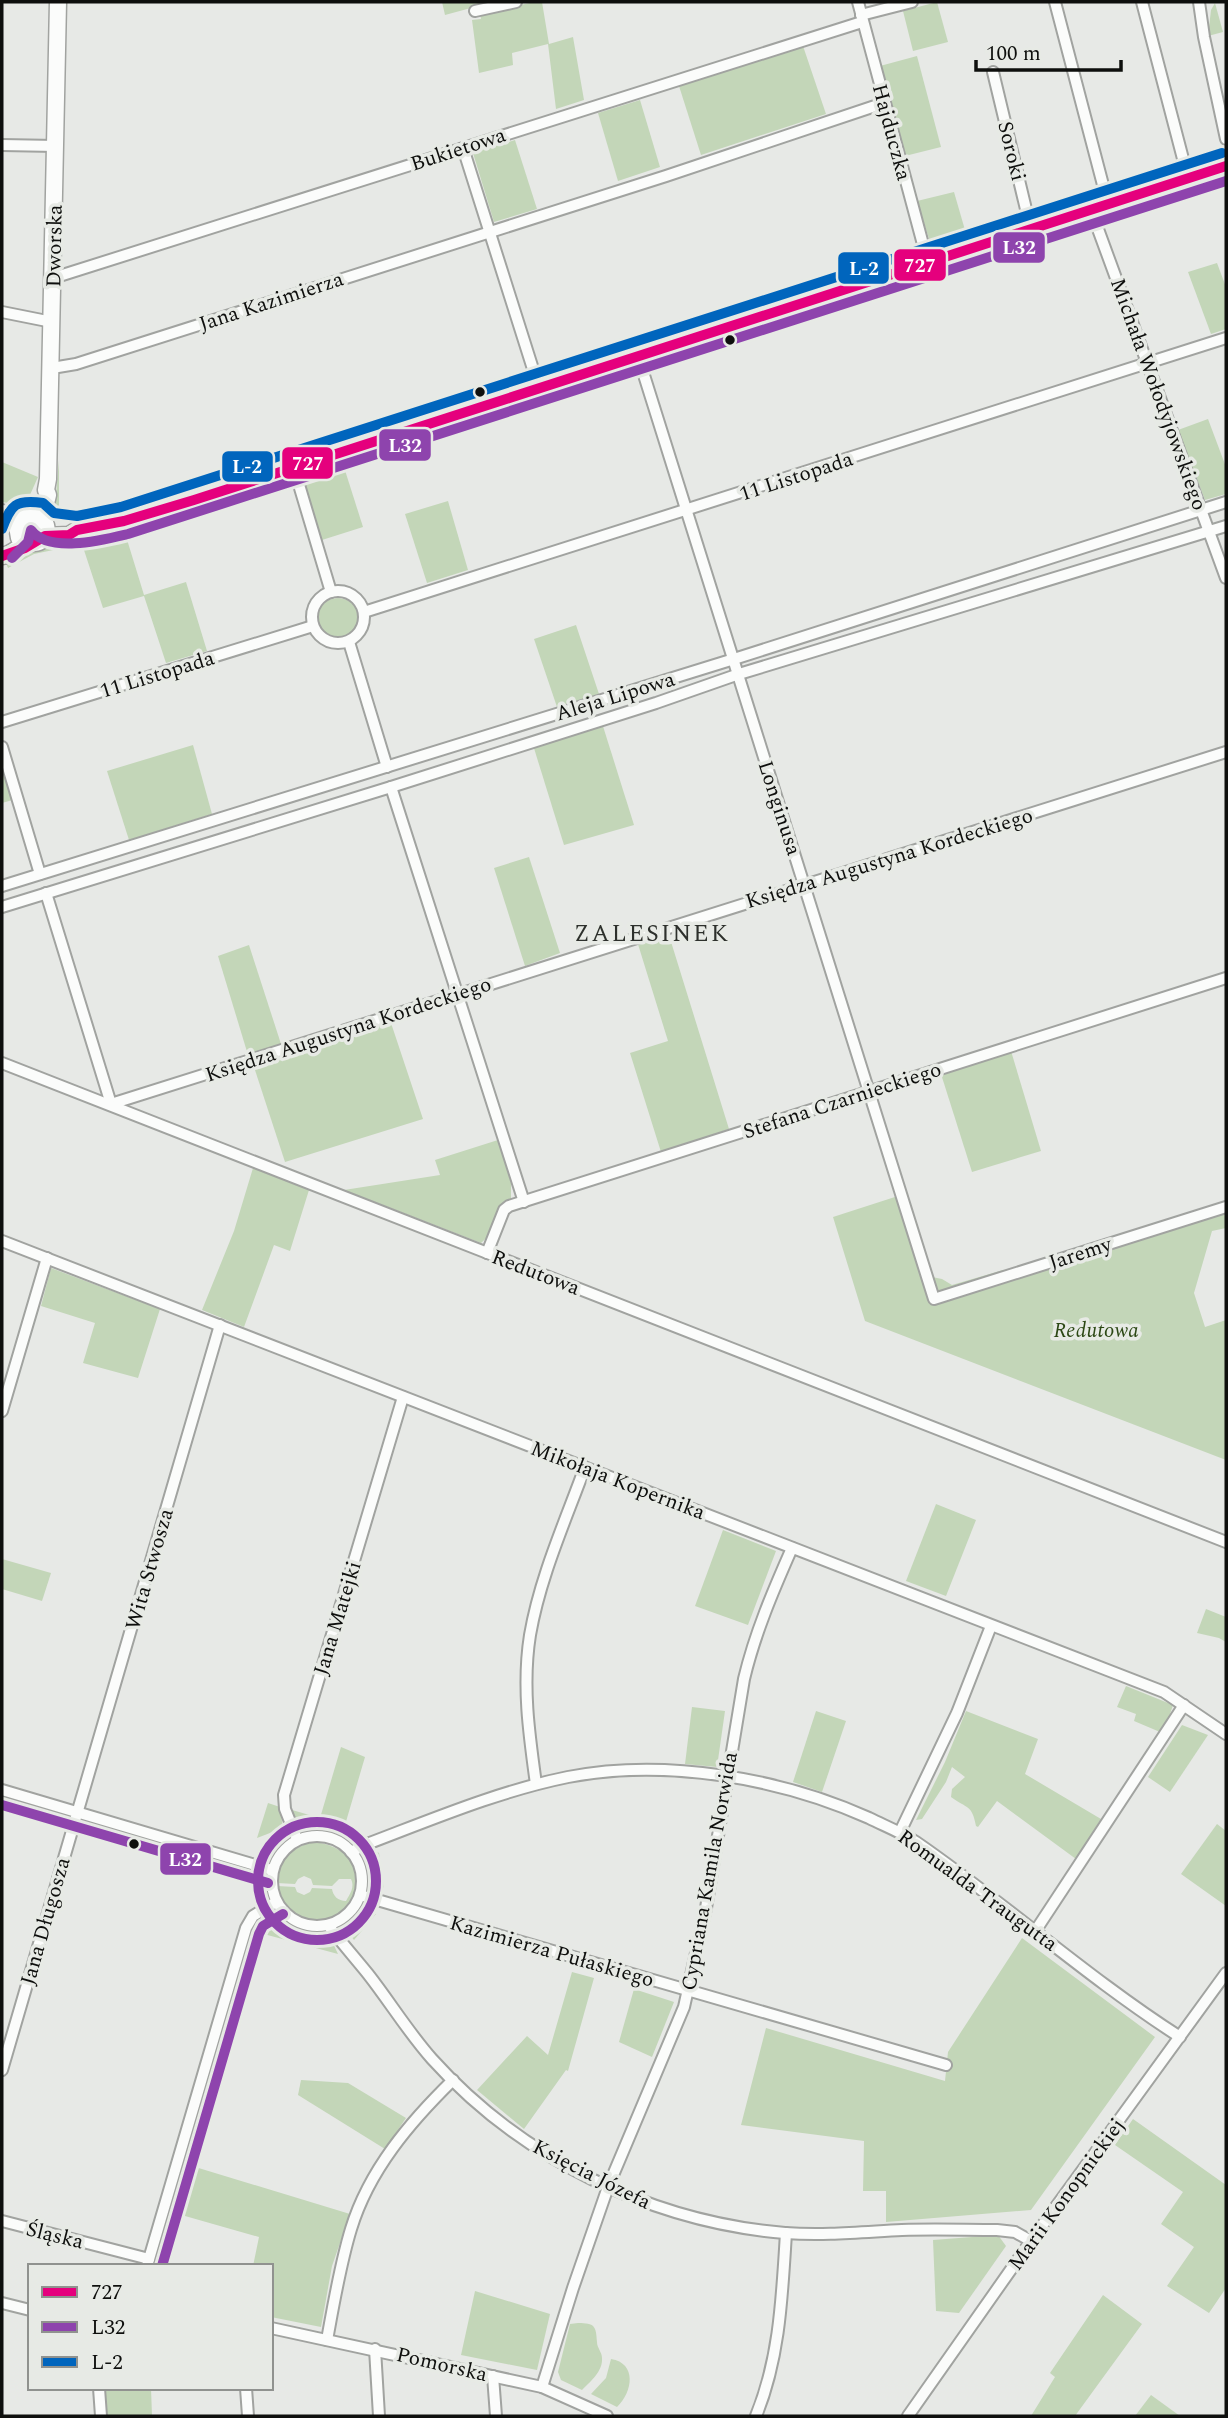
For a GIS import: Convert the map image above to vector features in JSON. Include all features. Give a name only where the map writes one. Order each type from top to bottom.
[{"type":"street","name":"Dworska","points":[[33,528],[48,497],[46,490],[58,2]]},
{"type":"street","points":[[475,10],[516,2]]},
{"type":"street","name":"Hajduczka","points":[[858,2],[928,263]]},
{"type":"street","name":"Bukietowa","points":[[53,278],[912,2]]},
{"type":"street","points":[[1055,2],[1108,204]]},
{"type":"street","points":[[1142,2],[1188,178]]},
{"type":"street","points":[[1199,2],[1226,138]]},
{"type":"street","name":"Soroki","points":[[993,72],[1031,230]]},
{"type":"street","name":"Jana Kazimierza","points":[[51,368],[84,362],[884,103]]},
{"type":"street","points":[[2,145],[55,146]]},
{"type":"street","points":[[463,148],[539,388]]},
{"type":"street","points":[[2,510],[33,528],[77,530],[124,521],[1226,166]]},
{"type":"street","name":"Michała Wołodyjowskiego","points":[[1091,210],[1226,578]]},
{"type":"street","points":[[2,312],[52,322]]},
{"type":"street","name":"11 Listopada","points":[[365,612],[1226,338]]},
{"type":"street","name":"Longinusa","points":[[639,356],[934,1299]]},
{"type":"street","points":[[293,468],[331,592]]},
{"type":"street","name":"Aleja Lipowa","points":[[2,886],[734,659],[1226,502]]},
{"type":"street","name":"Aleja Lipowa","points":[[2,907],[391,787],[739,674],[1226,526]]},
{"type":"street","points":[[2,548],[33,528]]},
{"type":"street","points":[[2,556],[33,528]]},
{"type":"street","points":[[340,591],[355,597],[365,612],[359,635],[349,642],[328,642],[321,638],[313,626],[314,607],[320,598],[331,592],[340,591]]},
{"type":"street","name":"11 Listopada","points":[[2,722],[313,626]]},
{"type":"street","points":[[349,642],[387,767]]},
{"type":"street","points":[[2,747],[40,874]]},
{"type":"street","name":"Księdza Augustyna Kordeckiego","points":[[111,1104],[1226,752]]},
{"type":"street","points":[[391,787],[523,1202]]},
{"type":"street","points":[[46,893],[111,1104]]},
{"type":"street","name":"Stefana Czarnieckiego","points":[[486,1253],[504,1210],[509,1206],[1226,978]]},
{"type":"street","name":"Redutowa","points":[[2,1063],[1226,1542]]},
{"type":"street","name":"Jaremy","points":[[934,1299],[1226,1207]]},
{"type":"street","name":"Mikołaja Kopernika","points":[[2,1241],[1164,1692],[1226,1734]]},
{"type":"street","points":[[2,1411],[47,1258]]},
{"type":"street","name":"Wita Stwosza","points":[[79,1813],[220,1325]]},
{"type":"street","name":"Jana Matejki","points":[[297,1839],[285,1809],[284,1795],[403,1397]]},
{"type":"street","points":[[536,1784],[527,1714],[526,1677],[530,1636],[544,1578],[585,1467]]},
{"type":"street","name":"Cypriana Kamila Norwida","points":[[542,2387],[608,2187],[684,2007],[706,1908],[752,1645],[792,1548]]},
{"type":"street","points":[[900,1832],[957,1713],[991,1626]]},
{"type":"street","points":[[1036,1930],[1184,1705]]},
{"type":"street","name":"Romualda Traugutta","points":[[351,1852],[480,1801],[536,1784],[617,1770],[658,1770],[768,1783],[820,1798],[900,1832],[1036,1930],[1141,2012],[1180,2037]]},
{"type":"street","points":[[2,1790],[272,1870]]},
{"type":"street","name":"Jana Długosza","points":[[2,2070],[79,1813]]},
{"type":"street","points":[[327,1837],[351,1852],[358,1863],[362,1878],[360,1895],[354,1908],[336,1922],[312,1926],[294,1921],[276,1902],[272,1870],[279,1856],[297,1839],[327,1837]]},
{"type":"street","name":"Kazimierza Pułaskiego","points":[[360,1895],[946,2065]]},
{"type":"street","points":[[148,2262],[246,1928],[253,1916],[276,1902]]},
{"type":"street","name":"Księcia Józefa","points":[[328,1925],[432,2059],[453,2080],[525,2140],[608,2187],[691,2218],[786,2233],[997,2230],[1015,2232],[1031,2241]]},
{"type":"street","name":"Marii Konopnickiej","points":[[908,2416],[1031,2241],[1226,1973]]},
{"type":"street","points":[[327,2340],[351,2227],[366,2193],[383,2161],[420,2112],[453,2080]]},
{"type":"street","name":"Śląska","points":[[2,2221],[148,2262]]},
{"type":"street","points":[[755,2416],[772,2368],[776,2347],[786,2233]]},
{"type":"street","points":[[2,2303],[28,2310]]},
{"type":"street","name":"Pomorska","points":[[273,2328],[542,2387],[607,2416]]},
{"type":"street","points":[[374,2349],[379,2416]]},
{"type":"street","points":[[493,2376],[496,2416]]},
{"type":"street","points":[[99,2390],[101,2416]]},
{"type":"street","points":[[246,2390],[248,2416]]},
{"type":"green space","points":[[442,2],[493,2],[445,15]]},
{"type":"green space","points":[[542,2],[549,44],[573,37],[584,100],[556,109],[548,44],[512,53],[513,65],[479,73],[472,20],[481,19],[480,13]]},
{"type":"green space","points":[[937,2],[948,42],[913,51],[903,11]]},
{"type":"green space","points":[[1215,3],[1223,32],[1208,36],[1211,10]]},
{"type":"green space","points":[[803,46],[826,114],[701,155],[679,86]]},
{"type":"green space","points":[[917,56],[941,147],[905,156],[880,66]]},
{"type":"green space","points":[[640,100],[660,167],[618,181],[598,113]]},
{"type":"green space","points":[[515,140],[537,209],[494,222],[473,153]]},
{"type":"green space","points":[[954,192],[967,237],[932,248],[917,201]]},
{"type":"green space","points":[[1217,263],[1226,287],[1226,329],[1211,334],[1188,272]]},
{"type":"green space","points":[[1208,419],[1226,467],[1226,494],[1205,500],[1178,430]]},
{"type":"green space","points":[[59,460],[59,513],[67,520],[102,514],[66,521],[54,518]]},
{"type":"green space","points":[[2,462],[38,477],[25,506],[2,502]]},
{"type":"green space","points":[[343,464],[363,527],[322,540],[302,477]]},
{"type":"green space","points":[[448,501],[468,570],[427,583],[405,514]]},
{"type":"green space","points":[[211,502],[212,506],[134,531],[132,526]]},
{"type":"green space","points":[[114,531],[116,536],[125,533],[144,595],[186,582],[207,651],[166,663],[144,596],[103,608],[82,544],[34,554],[8,568],[6,563],[45,548]]},
{"type":"green space","points":[[338,598],[352,604],[358,618],[352,632],[338,638],[324,632],[318,618],[324,604]]},
{"type":"green space","points":[[576,625],[599,694],[557,707],[534,639]]},
{"type":"green space","points":[[602,723],[634,825],[564,845],[533,745]]},
{"type":"green space","points":[[193,745],[212,814],[129,840],[107,771]]},
{"type":"green space","points":[[2,754],[16,799],[2,803]]},
{"type":"green space","points":[[529,857],[560,953],[525,966],[494,868]]},
{"type":"green space","points":[[668,932],[729,1129],[661,1152],[630,1053],[668,1041],[637,941]]},
{"type":"green space","points":[[249,945],[281,1044],[248,1055],[218,956]]},
{"type":"green space","points":[[390,1020],[423,1119],[285,1162],[253,1064]]},
{"type":"green space","points":[[1011,1051],[1041,1151],[972,1172],[941,1074]]},
{"type":"green space","points":[[498,1140],[511,1183],[511,1199],[481,1243],[344,1190],[440,1175],[435,1160]]},
{"type":"green space","points":[[253,1168],[309,1190],[290,1251],[274,1245],[244,1327],[202,1310],[234,1231]]},
{"type":"green space","name":"Redutowa","points":[[898,1196],[932,1304],[1226,1211],[1226,1228],[1212,1231],[1194,1293],[1205,1327],[1226,1320],[1226,1460],[865,1321],[833,1217]]},
{"type":"green space","points":[[51,1268],[160,1309],[138,1378],[83,1363],[95,1323],[41,1306]]},
{"type":"green space","points":[[1003,1270],[1004,1274],[938,1293],[932,1277],[952,1285]]},
{"type":"green space","points":[[936,1504],[976,1520],[946,1596],[906,1581]]},
{"type":"green space","points":[[723,1530],[776,1551],[748,1625],[695,1606]]},
{"type":"green space","points":[[2,1559],[51,1573],[42,1601],[2,1589]]},
{"type":"green space","points":[[1206,1609],[1226,1617],[1226,1642],[1197,1633]]},
{"type":"green space","points":[[1126,1686],[1173,1705],[1160,1732],[1134,1721],[1136,1714],[1117,1707]]},
{"type":"green space","points":[[692,1707],[725,1711],[717,1767],[685,1764]]},
{"type":"green space","points":[[816,1711],[846,1721],[822,1792],[793,1782]]},
{"type":"green space","points":[[966,1711],[1038,1739],[1025,1774],[1101,1819],[1076,1859],[997,1801],[978,1827],[976,1826],[971,1810],[951,1797],[952,1789],[965,1777],[952,1767],[946,1782],[922,1819],[916,1820],[945,1762]]},
{"type":"green space","points":[[1182,1725],[1208,1735],[1170,1792],[1148,1777]]},
{"type":"green space","points":[[341,1747],[365,1757],[345,1825],[350,1827],[343,1835],[321,1828],[299,1828],[292,1810],[320,1818]]},
{"type":"green space","points":[[268,1803],[280,1807],[283,1828],[257,1838]]},
{"type":"green space","points":[[1217,1824],[1226,1831],[1226,1906],[1181,1874]]},
{"type":"green space","points":[[288,1834],[273,1858],[267,1861],[258,1860],[263,1842]]},
{"type":"green space","points":[[313,1842],[335,1848],[349,1859],[356,1873],[356,1889],[350,1903],[338,1914],[323,1920],[303,1918],[293,1913],[280,1897],[277,1886],[295,1887],[297,1892],[304,1895],[312,1888],[332,1889],[336,1898],[346,1901],[352,1888],[351,1879],[339,1879],[332,1886],[313,1885],[311,1879],[304,1876],[295,1884],[277,1883],[288,1856]]},
{"type":"green space","points":[[374,1850],[379,1853],[384,1887],[378,1892],[369,1886],[364,1857],[364,1853]]},
{"type":"green space","points":[[362,1910],[376,1914],[354,1940],[345,1928]]},
{"type":"green space","points":[[273,1917],[299,1930],[330,1937],[338,1954],[260,1933],[266,1919]]},
{"type":"green space","points":[[1022,1938],[1155,2037],[1031,2210],[886,2222],[886,2191],[863,2191],[864,2141],[741,2125],[766,2028],[945,2081],[948,2052]]},
{"type":"green space","points":[[572,1972],[594,1978],[568,2071],[566,2070],[524,2129],[477,2090],[527,2036],[548,2055]]},
{"type":"green space","points":[[634,1989],[674,2002],[652,2057],[619,2042]]},
{"type":"green space","points":[[301,2080],[348,2083],[406,2118],[385,2149],[298,2095]]},
{"type":"green space","points":[[1133,2119],[1226,2185],[1226,2288],[1209,2313],[1167,2286],[1194,2247],[1161,2224],[1183,2192],[1115,2145]]},
{"type":"green space","points":[[192,2166],[350,2214],[332,2266],[321,2327],[273,2317],[273,2264],[253,2264],[259,2237],[178,2214]]},
{"type":"green space","points":[[998,2235],[1006,2246],[959,2313],[936,2311],[933,2240]]},
{"type":"green space","points":[[475,2291],[550,2314],[537,2370],[461,2355]]},
{"type":"green space","points":[[1103,2295],[1142,2324],[1075,2416],[1031,2416],[1055,2377],[1050,2373]]},
{"type":"green space","points":[[570,2324],[594,2326],[602,2358],[593,2379],[582,2390],[561,2380],[558,2372]]},
{"type":"green space","points":[[611,2359],[625,2366],[630,2379],[626,2394],[617,2407],[591,2394],[606,2378]]},
{"type":"green space","points":[[103,2390],[151,2390],[152,2416],[105,2416]]},
{"type":"green space","points":[[1151,2395],[1180,2416],[1135,2416]]},
{"type":"transit line","name":"L-2","points":[[2,529],[8,514],[20,503],[43,503],[54,513],[77,516],[121,507],[1222,153]]},
{"type":"transit line","name":"727","points":[[2,556],[25,548],[45,536],[69,535],[77,530],[124,521],[194,500],[1226,166]]},
{"type":"transit line","name":"L32","points":[[12,558],[28,542],[31,530],[50,542],[63,543],[91,542],[128,534],[1226,181]]},
{"type":"transit line","name":"L32","points":[[2,1805],[268,1883]]},
{"type":"transit line","name":"L32","points":[[317,1822],[340,1827],[359,1839],[371,1858],[376,1881],[371,1904],[359,1923],[340,1935],[317,1940],[294,1935],[275,1923],[263,1904],[258,1881],[263,1858],[275,1839],[294,1827],[317,1822]]},
{"type":"transit line","name":"L32","points":[[163,2264],[259,1934],[263,1926],[283,1914]]},
{"type":"district","name":"ZALESINEK","points":[[652,933]]}]
